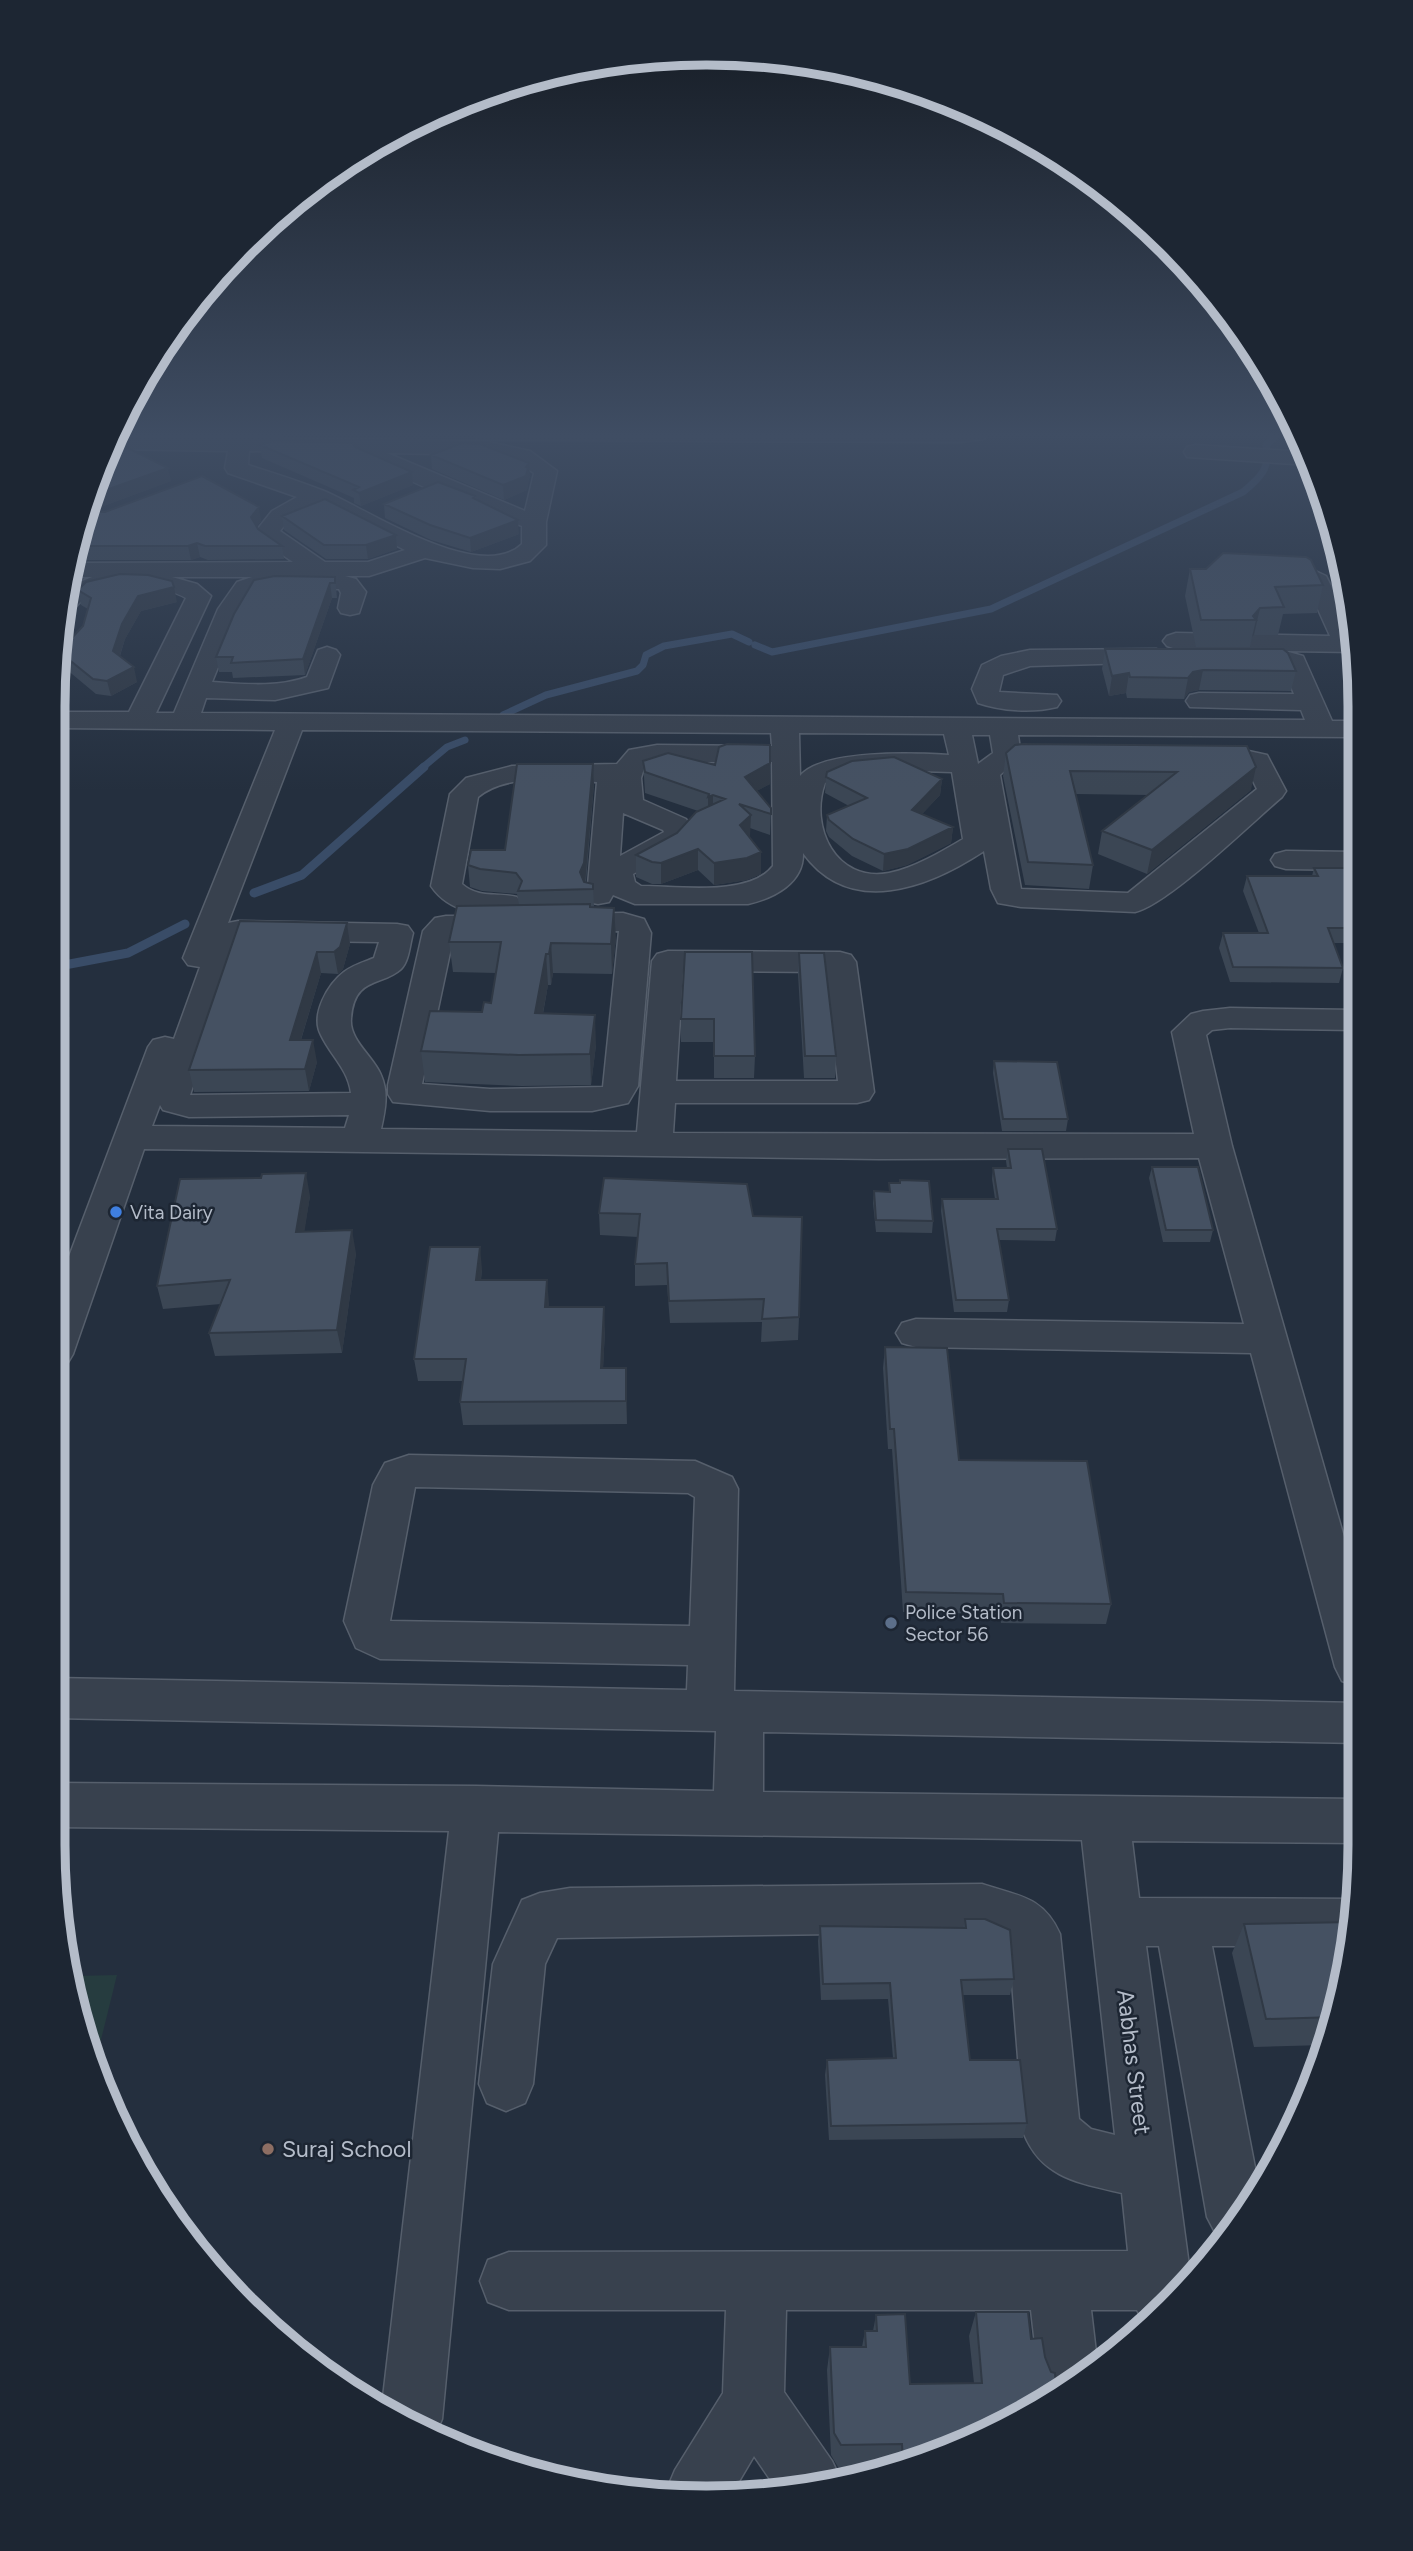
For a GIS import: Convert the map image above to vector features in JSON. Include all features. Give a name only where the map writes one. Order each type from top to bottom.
[{"type":"street","points":[[296,553],[323,571]]},
{"type":"street","points":[[80,570],[369,569],[417,553]]},
{"type":"street","points":[[433,553],[447,558],[483,562],[522,557],[526,553]]},
{"type":"street","points":[[1253,572],[1307,574],[1317,581],[1309,624]]},
{"type":"street","points":[[75,595],[82,588],[112,581],[163,581],[191,589],[199,596],[145,709]]},
{"type":"street","points":[[184,721],[233,604],[247,586],[260,582],[338,582],[347,584],[354,592],[350,608]]},
{"type":"street","points":[[1309,624],[1345,641]]},
{"type":"street","points":[[1177,641],[1309,624],[1345,641]]},
{"type":"street","points":[[196,690],[291,690],[307,687],[319,682],[327,655]]},
{"type":"street","points":[[1078,701],[999,701],[988,697],[985,689],[991,671],[1010,662],[1030,658],[1284,658],[1298,667],[1322,729]]},
{"type":"street","points":[[65,701],[145,709],[184,721],[1348,729]]},
{"type":"street","points":[[1174,701],[1311,702]]},
{"type":"street","points":[[65,719],[145,709]]},
{"type":"street","points":[[65,1320],[130,1137],[292,721]]},
{"type":"street","points":[[611,774],[510,774],[487,779],[470,787],[464,794],[446,886],[457,899],[474,904],[583,904],[597,898],[603,885],[611,774],[618,724]]},
{"type":"street","points":[[785,725],[787,754],[788,866],[777,881],[748,895],[635,895],[622,887],[615,875],[623,866],[671,843],[679,833],[677,825],[629,805],[625,790],[631,764],[638,757],[657,753],[787,754]]},
{"type":"street","points":[[956,726],[964,764],[978,842],[932,868],[881,884],[855,879],[830,867],[811,846],[805,828],[805,802],[813,778],[830,769],[866,761],[964,764]]},
{"type":"street","points":[[1003,726],[1021,756],[985,772],[1009,896],[1135,903],[1169,878],[1272,791],[1257,761],[1244,758],[1174,758]]},
{"type":"street","points":[[1286,860],[1348,861]]},
{"type":"street","points":[[623,922],[634,926],[621,1086],[616,1095],[601,1098],[490,1100],[405,1094],[439,931],[446,925],[474,923],[623,922]]},
{"type":"street","points":[[360,1140],[368,1104],[365,1076],[338,1036],[333,1024],[334,1014],[343,988],[362,974],[389,963],[397,933],[237,930],[228,933],[172,1094],[176,1102],[189,1106],[368,1104]]},
{"type":"street","points":[[654,1144],[668,961],[841,962],[857,1093],[658,1093]]},
{"type":"street","points":[[1348,1020],[1230,1018],[1203,1021],[1189,1032],[1214,1146],[1348,1631]]},
{"type":"street","points":[[484,1142],[490,1100]]},
{"type":"street","points":[[547,1143],[550,1100]]},
{"type":"street","points":[[130,1137],[879,1147],[1214,1146]]},
{"type":"street","points":[[916,1333],[1267,1339]]},
{"type":"street","points":[[712,1646],[380,1640],[372,1635],[367,1621],[394,1485],[400,1475],[410,1471],[695,1477],[717,1489],[712,1646],[725,1712],[738,1813]]},
{"type":"street","points":[[65,1698],[1348,1723]]},
{"type":"street","points":[[65,1805],[476,1808],[1348,1821]]},
{"type":"street","points":[[412,2414],[476,1808]]},
{"type":"street","name":"Aabhas Street","points":[[1104,1819],[1162,2292]]},
{"type":"street","points":[[506,2084],[519,1964],[540,1917],[570,1912],[982,1908],[1023,1922],[1034,1934],[1052,2134],[1078,2154],[1148,2171]]},
{"type":"street","points":[[1117,1922],[1344,1922]]},
{"type":"street","points":[[1181,1922],[1234,2209]]},
{"type":"street","points":[[509,2281],[1058,2281],[1162,2292]]},
{"type":"street","points":[[701,2486],[753,2401],[757,2281]]},
{"type":"street","points":[[1058,2281],[1068,2374]]},
{"type":"street","points":[[753,2401],[807,2478]]},
{"type":"green space","points":[[117,1975],[99,2050],[87,2011],[78,1976]]},
{"type":"building","points":[[1223,553],[1306,557],[1311,560],[1323,585],[1275,587],[1284,607],[1260,608],[1253,616],[1256,620],[1201,620],[1190,569],[1206,569]]},
{"type":"building","points":[[120,574],[148,575],[172,581],[174,587],[138,596],[122,624],[113,651],[134,667],[107,681],[93,679],[67,658],[68,642],[83,626],[91,598],[78,590],[86,582]]},
{"type":"building","points":[[275,576],[335,577],[335,583],[330,583],[303,659],[231,663],[233,657],[216,657],[234,614],[254,580]]},
{"type":"building","points":[[1105,649],[1283,649],[1288,653],[1296,671],[1203,670],[1193,672],[1188,678],[1130,677],[1129,673],[1112,676]]},
{"type":"building","points":[[727,744],[770,745],[770,763],[745,777],[771,808],[771,814],[739,804],[751,815],[740,825],[761,852],[747,858],[714,863],[698,849],[661,863],[636,855],[677,833],[696,812],[725,799],[713,795],[708,797],[709,794],[645,772],[643,761],[668,753],[715,765],[719,747]]},
{"type":"building","points":[[1015,745],[1247,746],[1256,767],[1152,850],[1102,831],[1177,772],[1070,771],[1093,865],[1028,862],[1006,753]]},
{"type":"building","points":[[894,757],[942,779],[912,810],[953,827],[908,849],[884,854],[853,839],[829,820],[827,815],[867,798],[826,777],[827,772],[852,761]]},
{"type":"building","points":[[517,764],[593,764],[584,863],[580,872],[584,882],[593,884],[593,889],[518,891],[522,881],[516,873],[468,865],[471,850],[505,850]]},
{"type":"building","points":[[1314,868],[1348,868],[1348,928],[1328,928],[1343,968],[1233,967],[1223,933],[1268,933],[1247,876],[1318,876]]},
{"type":"building","points":[[590,904],[590,907],[614,908],[611,944],[551,943],[549,954],[546,954],[535,1013],[595,1015],[590,1054],[519,1055],[421,1051],[430,1011],[482,1012],[484,1002],[491,1003],[501,942],[449,942],[457,906]]},
{"type":"building","points":[[240,921],[347,923],[340,947],[334,952],[317,952],[290,1040],[313,1040],[305,1069],[189,1070]]},
{"type":"building","points":[[685,952],[752,952],[755,1056],[714,1056],[714,1019],[681,1019]]},
{"type":"building","points":[[799,953],[824,953],[836,1056],[805,1056]]},
{"type":"building","points":[[994,1061],[1057,1062],[1068,1119],[1003,1119]]},
{"type":"building","points":[[1008,1149],[1042,1149],[1057,1229],[997,1229],[1009,1300],[956,1300],[942,1199],[998,1199],[993,1168],[1011,1168]]},
{"type":"building","points":[[1152,1167],[1198,1167],[1213,1230],[1166,1230]]},
{"type":"building","points":[[306,1173],[296,1232],[352,1230],[337,1330],[209,1333],[230,1280],[157,1286],[180,1179],[261,1178],[262,1174]]},
{"type":"building","points":[[604,1178],[747,1184],[753,1216],[802,1217],[799,1317],[762,1319],[764,1299],[669,1301],[667,1263],[635,1264],[640,1214],[599,1213]]},
{"type":"building","points":[[900,1180],[929,1181],[933,1221],[876,1220],[874,1191],[890,1192],[889,1183],[900,1183]]},
{"type":"building","points":[[430,1247],[480,1247],[476,1280],[547,1280],[545,1307],[604,1307],[601,1368],[626,1368],[626,1401],[460,1402],[466,1359],[414,1359]]},
{"type":"building","points":[[885,1347],[947,1348],[959,1460],[1087,1461],[1111,1604],[1004,1603],[1003,1594],[906,1592]]},
{"type":"building","points":[[965,1919],[985,1919],[1010,1930],[1014,1979],[961,1980],[970,2060],[1020,2060],[1027,2123],[831,2126],[827,2060],[896,2058],[890,1983],[823,1984],[820,1926],[966,1928]]},
{"type":"building","points":[[1344,1922],[1336,1970],[1324,2017],[1266,2019],[1244,1924]]},
{"type":"building","points":[[976,2312],[1028,2312],[1031,2339],[1042,2338],[1045,2357],[1051,2372],[1055,2373],[1056,2382],[990,2420],[903,2455],[902,2444],[841,2445],[834,2433],[830,2347],[866,2347],[865,2331],[877,2331],[876,2315],[905,2314],[910,2384],[982,2383]]},
{"type":"waterway","points":[[755,645],[772,652],[991,609],[1112,553]]},
{"type":"waterway","points":[[503,715],[546,695],[637,671],[643,665],[646,655],[664,646],[732,634],[749,642]]},
{"type":"waterway","points":[[422,768],[447,747],[465,740]]},
{"type":"waterway","points":[[254,893],[302,875],[424,767]]},
{"type":"waterway","points":[[65,965],[128,953],[185,924]]},
{"type":"place","name":"Vita Dairy","points":[[116,1212]]},
{"type":"place","name":"Police Station Sector 56","points":[[891,1623]]},
{"type":"place","name":"Suraj School","points":[[268,2149]]}]
